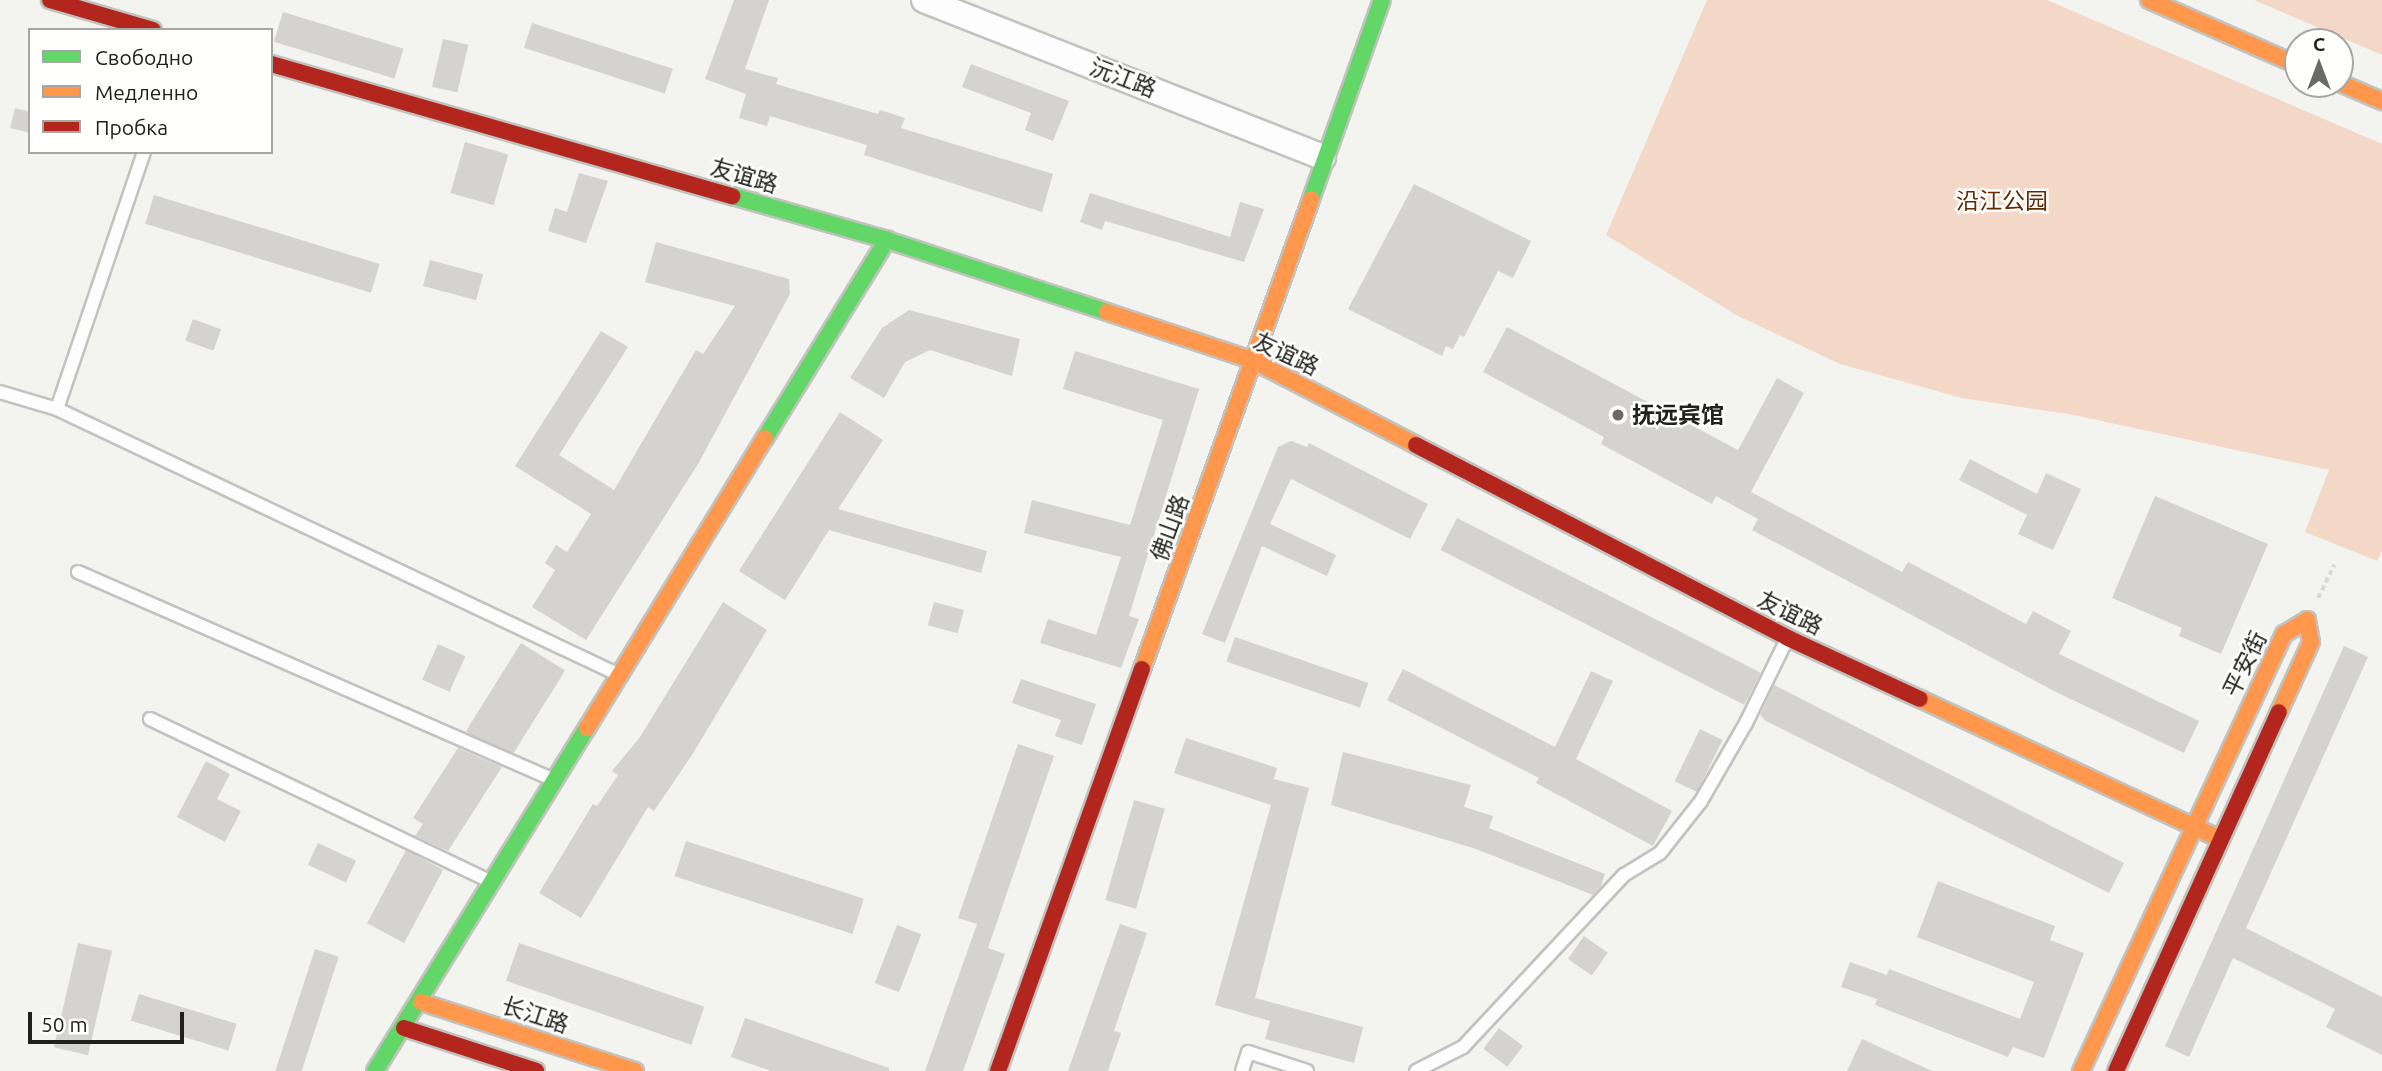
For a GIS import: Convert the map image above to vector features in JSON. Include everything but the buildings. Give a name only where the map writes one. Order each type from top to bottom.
[{"type":"street","points":[[50,0],[146,28]]},
{"type":"street","name":"沅江路","points":[[924,0],[1323,157]]},
{"type":"street","name":"佛山路","points":[[998,1071],[1254,361],[1323,157],[1382,0]]},
{"type":"street","points":[[2149,0],[2284,59]]},
{"type":"street","name":"友谊路","points":[[273,65],[887,240],[1254,361],[1788,638],[2220,839]]},
{"type":"street","points":[[2354,89],[2382,101]]},
{"type":"street","points":[[375,1071],[421,1002],[617,674],[887,240]]},
{"type":"street","points":[[2116,1071],[2311,642],[2307,620]]},
{"type":"street","name":"平安街","points":[[2081,1071],[2284,634],[2307,620]]},
{"type":"street","name":"长江路","points":[[421,1002],[635,1071]]},
{"type":"street","points":[[404,1028],[536,1071]]},
{"type":"lane","points":[[57,409],[143,154]]},
{"type":"lane","points":[[0,392],[57,409],[617,674]]},
{"type":"lane","points":[[78,572],[554,780]]},
{"type":"lane","points":[[1416,1071],[1463,1046],[1624,875],[1660,853],[1701,801],[1746,723],[1788,638]]},
{"type":"lane","points":[[149,719],[491,881]]},
{"type":"lane","points":[[1242,1071],[1248,1052],[1307,1071]]},
{"type":"path","points":[[2307,620],[2334,565]]},
{"type":"green space","name":"沿江公园","points":[[1707,0],[2047,0],[2382,144],[2382,551],[2377,561],[2305,532],[2329,470],[2074,415],[1962,398],[1840,364],[1738,316],[1606,235]]},
{"type":"green space","points":[[2254,0],[2382,0],[2382,55],[2354,43],[2354,28],[2319,28]]},
{"type":"traffic: fast","points":[[1311,199],[1382,0]]},
{"type":"traffic: fast","points":[[732,196],[887,240],[1107,312]]},
{"type":"traffic: fast","points":[[765,438],[887,240]]},
{"type":"traffic: fast","points":[[375,1071],[587,728]]},
{"type":"traffic: slow","points":[[2149,0],[2284,59]]},
{"type":"traffic: slow","points":[[2354,89],[2382,101]]},
{"type":"traffic: slow","points":[[1142,669],[1311,199]]},
{"type":"traffic: slow","points":[[1107,312],[1254,361],[1416,445]]},
{"type":"traffic: slow","points":[[587,728],[765,438]]},
{"type":"traffic: slow","points":[[2081,1071],[2284,634],[2307,620],[2311,642],[2279,712]]},
{"type":"traffic: slow","points":[[1920,699],[2220,839]]},
{"type":"traffic: slow","points":[[421,1002],[635,1071]]},
{"type":"traffic: jam","points":[[50,0],[146,28]]},
{"type":"traffic: jam","points":[[273,65],[732,196]]},
{"type":"traffic: jam","points":[[1416,445],[1788,638],[1920,699]]},
{"type":"traffic: jam","points":[[998,1071],[1142,669]]},
{"type":"traffic: jam","points":[[2116,1071],[2279,712]]},
{"type":"traffic: jam","points":[[404,1028],[536,1071]]},
{"type":"place","name":"抚远宾馆","points":[[1618,415]]}]
